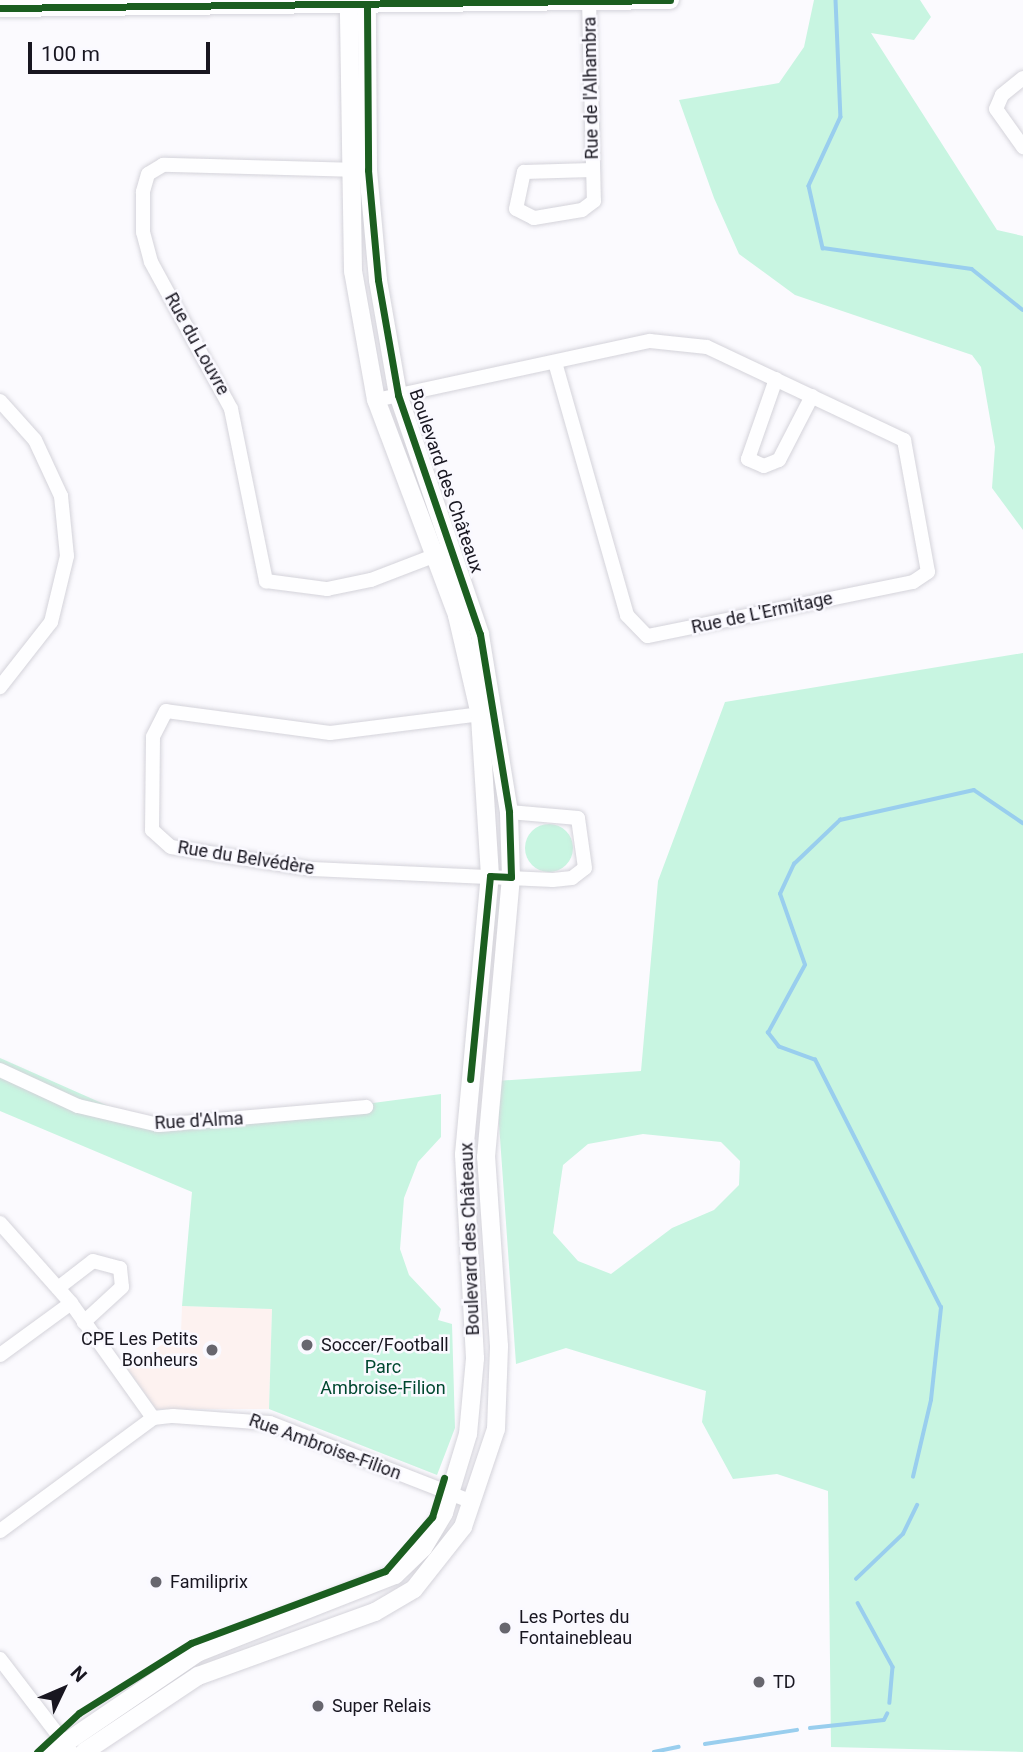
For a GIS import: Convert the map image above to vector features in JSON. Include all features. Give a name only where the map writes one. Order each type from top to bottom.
[{"type":"street","points":[[0,8],[113,4],[349,9],[670,0]]},
{"type":"street","name":"Rue de l'Alhambra","points":[[589,3],[594,201],[582,210],[534,218],[516,209],[524,172],[592,170]]},
{"type":"street","name":"Boulevard des Châteaux","points":[[84,1752],[198,1676],[398,1600],[445,1556],[473,1502],[501,1394],[486,1157],[511,877],[509,812],[455,547],[398,395],[368,170],[367,8]]},
{"type":"street","name":"Boulevard des Châteaux","points":[[62,1749],[197,1653],[384,1582],[422,1548],[452,1494],[473,1398],[464,1154],[489,876],[489,713],[435,555],[376,400],[353,271],[347,170],[349,9]]},
{"type":"street","points":[[1023,78],[1002,95],[996,109],[1023,147]]},
{"type":"street","name":"Rue du Louvre","points":[[368,170],[163,166],[148,174],[143,192],[143,232],[151,262],[231,409],[265,581],[327,589],[455,547]]},
{"type":"street","name":"Rue de L'Ermitage","points":[[376,400],[555,362],[674,341],[707,347],[904,440],[928,572],[913,582],[647,636],[626,615],[555,362]]},
{"type":"street","points":[[776,379],[748,459],[764,466],[779,460],[812,396]]},
{"type":"street","points":[[0,687],[51,622],[66,556],[61,496],[35,440],[2,409]]},
{"type":"street","name":"Rue du Belvédère","points":[[489,713],[330,733],[166,711],[153,737],[152,830],[171,847],[312,869],[511,877]]},
{"type":"street","points":[[509,812],[563,812],[578,818],[584,834],[584,868],[572,878],[511,877]]},
{"type":"street","name":"Rue d'Alma","points":[[0,1070],[78,1106],[159,1125],[366,1107]]},
{"type":"street","points":[[0,1223],[71,1303],[153,1418],[0,1531]]},
{"type":"street","points":[[58,1288],[93,1261],[120,1268],[122,1287],[84,1322]]},
{"type":"street","points":[[0,1355],[71,1303]]},
{"type":"street","name":"Rue Ambroise-Filion","points":[[153,1418],[241,1416],[270,1423],[473,1502]]},
{"type":"street","points":[[0,1659],[62,1749]]},
{"type":"shaded area","name":"CPE Les Petits Bonheurs","points":[[182,1306],[272,1309],[269,1409],[156,1409],[127,1368],[181,1332]]},
{"type":"green space","points":[[814,0],[920,0],[931,17],[914,40],[871,33],[997,230],[1023,236],[1023,530],[992,488],[995,447],[981,367],[972,355],[795,295],[739,254],[714,198],[679,100],[779,83],[804,47]]},
{"type":"green space","points":[[1023,653],[1023,1752],[831,1747],[828,1491],[777,1474],[733,1479],[702,1422],[706,1391],[566,1348],[516,1364],[496,1081],[641,1071],[658,881],[725,702]],"holes":[[[643,1134],[721,1142],[740,1161],[739,1185],[714,1210],[672,1228],[611,1274],[578,1261],[553,1233],[563,1165],[588,1144]]]},
{"type":"green space","points":[[549,824],[566,831],[573,848],[566,865],[549,872],[532,865],[525,848],[532,831]]},
{"type":"green space","name":"Parc Ambroise-Filion","points":[[0,1058],[149,1124],[199,1126],[441,1094],[441,1137],[418,1162],[404,1198],[400,1249],[409,1275],[441,1309],[438,1320],[452,1324],[455,1428],[437,1475],[269,1409],[272,1309],[182,1306],[192,1192],[0,1111]]},
{"type":"waterway","points":[[836,0],[841,117],[809,186],[823,248],[972,269],[1023,310]]},
{"type":"waterway","points":[[913,1477],[931,1400],[941,1308],[815,1060],[779,1047],[768,1033],[805,965],[780,894],[794,864],[840,820],[974,790],[1023,823]]},
{"type":"waterway","points":[[856,1579],[903,1534],[917,1505]]},
{"type":"waterway","points":[[858,1603],[893,1667],[890,1703]]},
{"type":"waterway","points":[[810,1728],[884,1720],[887,1714]]},
{"type":"waterway","points":[[705,1744],[797,1730]]},
{"type":"waterway","points":[[654,1752],[678,1747]]},
{"type":"cycle path","points":[[0,8],[670,0]]},
{"type":"cycle path","points":[[367,8],[368,170],[378,280],[398,395],[480,634],[509,812],[511,877],[490,876],[470,1079]]},
{"type":"cycle path","points":[[37,1752],[79,1713],[191,1643],[385,1571],[432,1517],[444,1478]]},
{"type":"place","name":"Soccer/Football","points":[[307,1345]]},
{"type":"place","name":"CPE Les Petits Bonheurs","points":[[212,1350]]},
{"type":"place","name":"Familiprix","points":[[156,1582]]},
{"type":"place","name":"Les Portes du Fontainebleau","points":[[505,1628]]},
{"type":"place","name":"TD","points":[[759,1682]]},
{"type":"place","name":"Super Relais","points":[[318,1706]]}]
